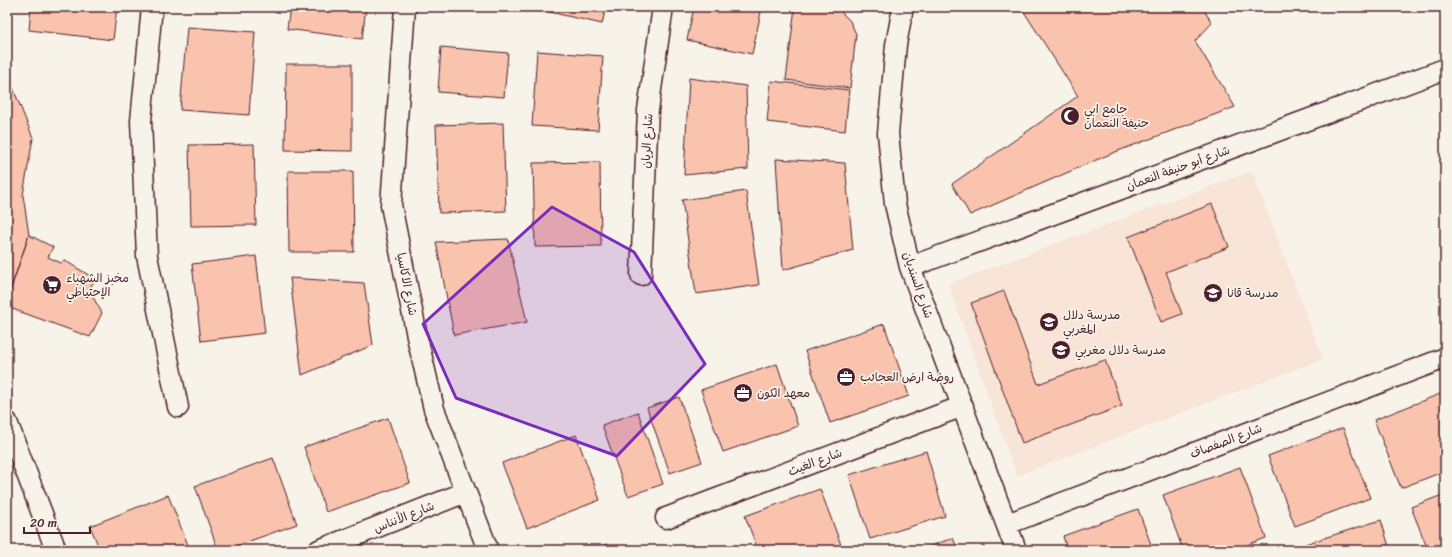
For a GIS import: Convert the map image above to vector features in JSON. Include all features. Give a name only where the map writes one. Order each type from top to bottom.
[{"type":"street","points":[[152,7],[142,121],[147,256],[178,407]]},
{"type":"street","name":"شارع الاكاسيا","points":[[405,7],[391,205],[418,341],[434,409],[488,550]]},
{"type":"street","name":"شارع الريان","points":[[641,275],[648,110],[663,7]]},
{"type":"street","name":"شارع السنديان","points":[[904,7],[896,45],[888,133],[895,204],[910,267],[1016,550]]},
{"type":"street","name":"شارع أبو حنيفة النعمان","points":[[910,267],[1445,69]]},
{"type":"street","name":"شارع الصفصاف","points":[[1007,524],[1445,358]]},
{"type":"street","name":"شارع الغيث","points":[[666,518],[963,406]]},
{"type":"street","points":[[7,422],[56,550]]},
{"type":"street","name":"شارع الأنناس","points":[[319,550],[466,492]]},
{"type":"highlighted area","points":[[552,207],[634,252],[705,364],[617,456],[456,398],[423,324]]},
{"type":"shaded area","points":[[1252,171],[1323,359],[1017,476],[948,284]]},
{"type":"building","points":[[31,7],[117,7],[113,40],[29,30]]},
{"type":"building","points":[[290,7],[366,7],[362,39],[287,29]]},
{"type":"building","points":[[542,7],[606,7],[602,24],[541,10]]},
{"type":"building","points":[[694,7],[762,7],[752,54],[687,40]]},
{"type":"building","points":[[795,7],[836,7],[850,21],[856,34],[850,88],[786,80]]},
{"type":"building","points":[[1021,7],[1202,7],[1212,23],[1195,41],[1235,107],[1110,154],[970,215],[952,184],[1078,96]]},
{"type":"building","points":[[187,27],[255,32],[249,115],[180,110]]},
{"type":"building","points":[[441,47],[508,53],[504,97],[438,92]]},
{"type":"building","points":[[537,51],[603,56],[598,130],[532,126]]},
{"type":"building","points":[[286,64],[352,64],[352,151],[285,150]]},
{"type":"building","points":[[7,73],[33,138],[23,195],[29,235],[7,300]]},
{"type":"building","points":[[689,78],[746,86],[748,169],[684,175]]},
{"type":"building","points":[[771,81],[849,90],[845,131],[767,122]]},
{"type":"building","points":[[503,123],[506,211],[439,213],[436,125]]},
{"type":"building","points":[[254,144],[256,225],[191,226],[189,145]]},
{"type":"building","points":[[776,159],[845,163],[853,250],[783,270]]},
{"type":"building","points":[[600,162],[601,246],[535,247],[533,163]]},
{"type":"building","points":[[288,171],[353,171],[354,252],[289,252]]},
{"type":"building","points":[[746,191],[759,285],[696,294],[682,200]]},
{"type":"building","points":[[1212,204],[1229,247],[1166,272],[1182,314],[1161,322],[1128,237]]},
{"type":"building","name":"مخبز الشهباء الإحتياطي","points":[[29,235],[53,247],[48,257],[61,263],[64,260],[95,279],[89,290],[102,313],[90,337],[7,307],[7,300]]},
{"type":"building","points":[[508,239],[527,322],[454,335],[436,242]]},
{"type":"building","points":[[256,256],[265,333],[201,341],[192,264]]},
{"type":"building","points":[[290,278],[364,283],[373,345],[302,375]]},
{"type":"building","points":[[1004,291],[1038,384],[1105,360],[1122,406],[1022,443],[971,303]]},
{"type":"building","points":[[884,324],[909,396],[830,423],[805,351]]},
{"type":"building","points":[[777,364],[798,426],[723,452],[701,390]]},
{"type":"building","points":[[1445,392],[1445,471],[1401,488],[1374,420]]},
{"type":"building","points":[[679,397],[702,462],[670,473],[647,408]]},
{"type":"building","points":[[638,412],[663,484],[628,496],[602,425]]},
{"type":"building","points":[[388,418],[410,483],[326,512],[304,447]]},
{"type":"building","points":[[1343,428],[1370,498],[1295,526],[1268,456]]},
{"type":"building","points":[[576,435],[600,500],[527,528],[502,463]]},
{"type":"building","points":[[926,451],[945,516],[870,539],[849,475]]},
{"type":"building","points":[[273,458],[297,524],[225,550],[218,550],[195,486]]},
{"type":"building","points":[[1240,467],[1266,538],[1233,550],[1183,550],[1163,495]]},
{"type":"building","points":[[820,489],[843,550],[758,550],[745,516]]},
{"type":"building","points":[[1445,494],[1445,550],[1428,550],[1411,507]]},
{"type":"building","points":[[168,495],[190,550],[100,550],[90,526]]},
{"type":"building","points":[[1138,509],[1153,550],[1067,550],[1063,536]]},
{"type":"building","points":[[1381,520],[1390,550],[1307,550],[1305,544]]},
{"type":"building","points":[[953,538],[958,550],[920,550]]},
{"type":"building","points":[[607,544],[609,550],[591,550]]},
{"type":"place","name":"جامع ابي حنيفة النعمان","points":[[1070,116]]},
{"type":"place","name":"مخبز الشهباء الإحتياطي","points":[[52,285]]},
{"type":"place","name":"مدرسة قانا","points":[[1213,293]]},
{"type":"place","name":"مدرسة دلال المغربي","points":[[1049,322]]},
{"type":"place","name":"مدرسة دلال مغربي","points":[[1061,350]]},
{"type":"place","name":"روضة ارض العجائب","points":[[846,377]]},
{"type":"place","name":"معهد الكون","points":[[743,393]]}]
